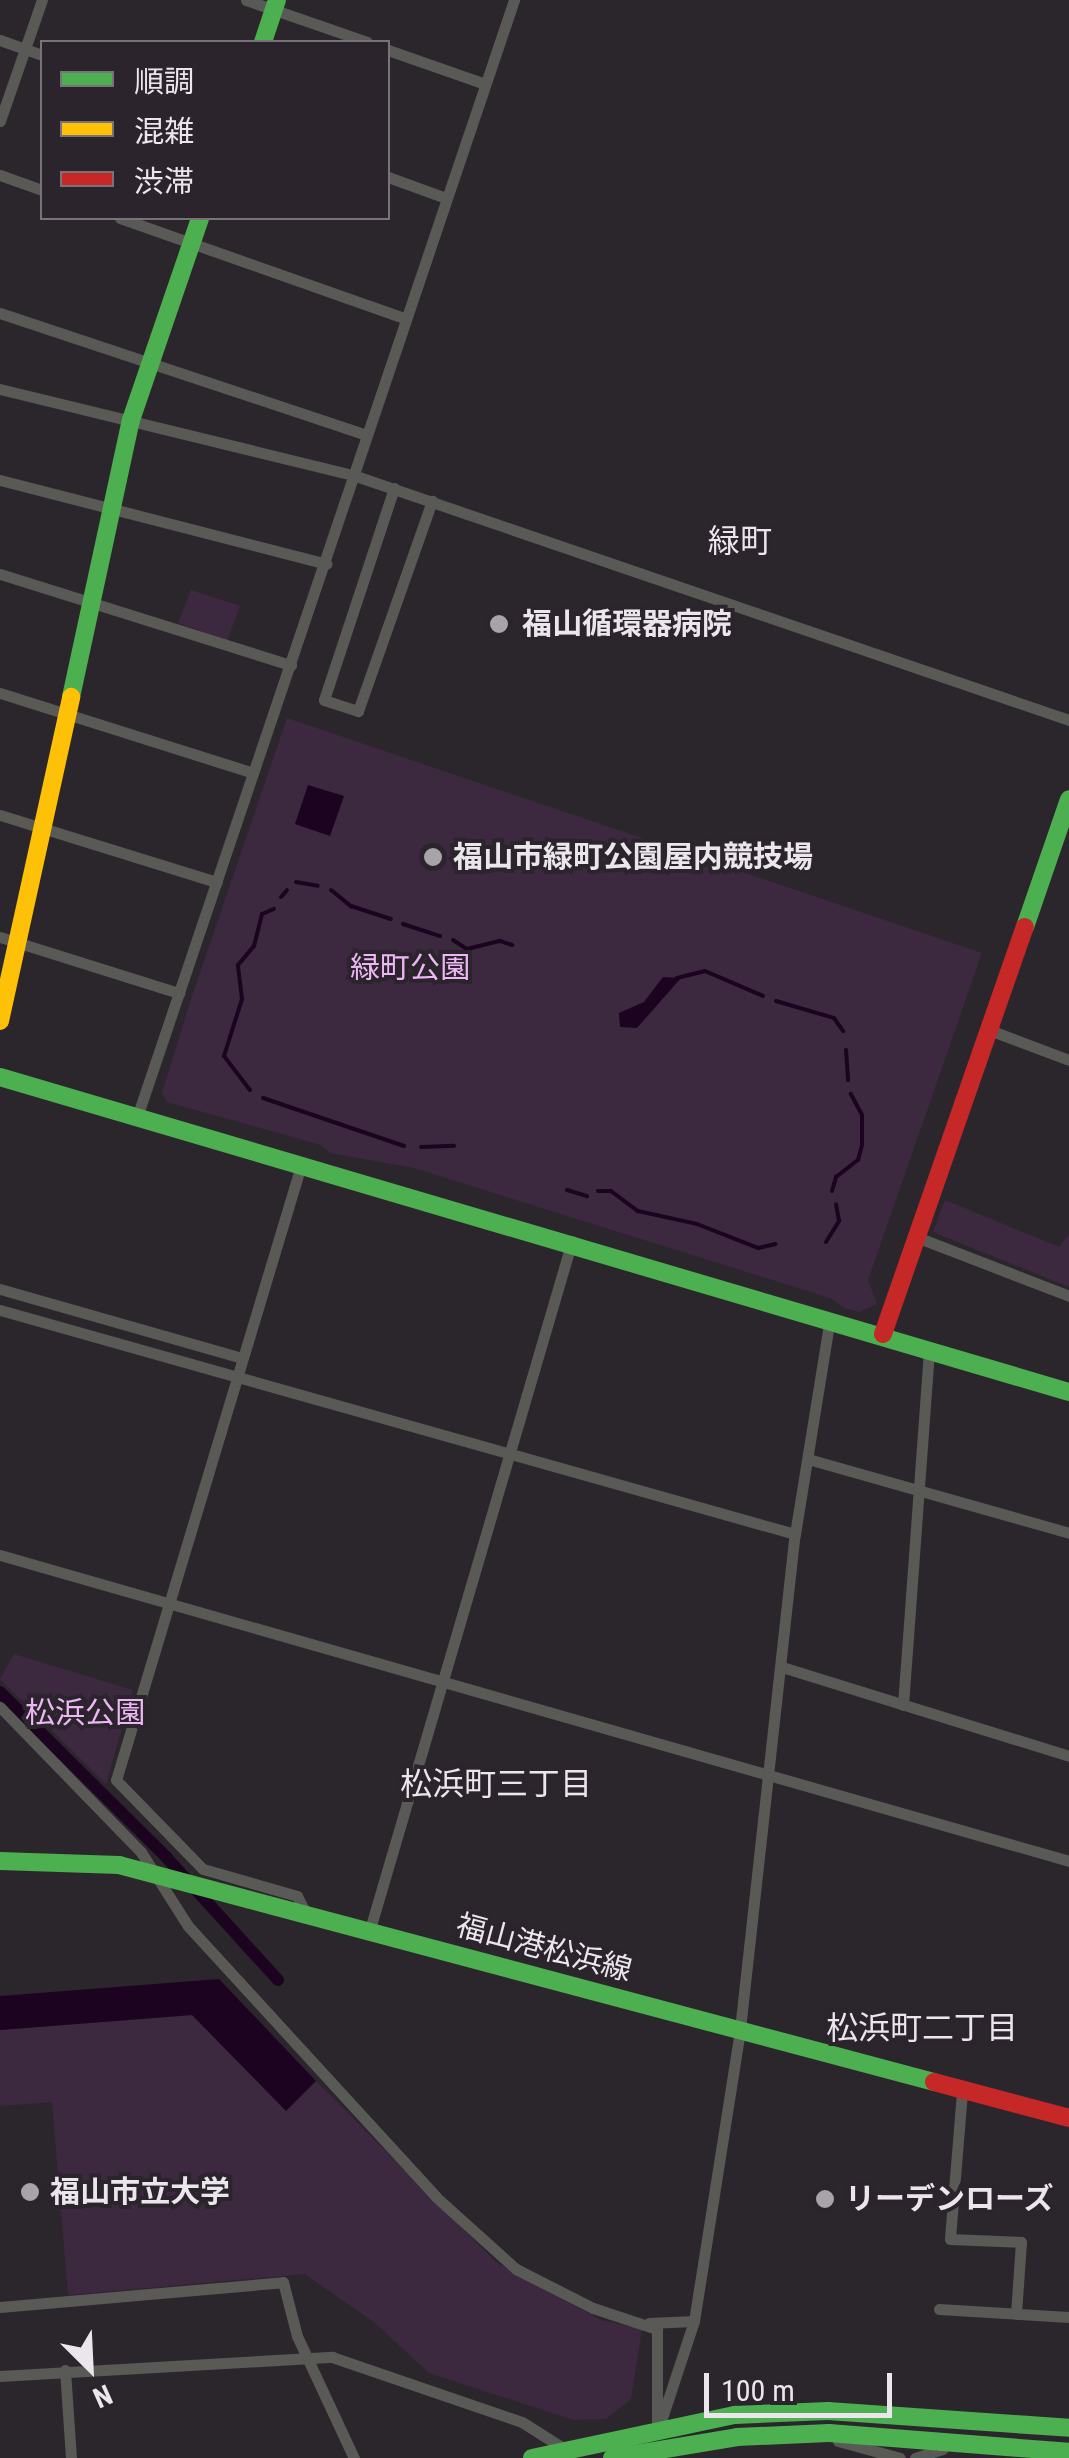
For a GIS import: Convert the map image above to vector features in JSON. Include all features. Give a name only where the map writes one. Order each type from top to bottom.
[{"type":"street","points":[[0,121],[42,0]]},
{"type":"street","points":[[246,0],[276,5],[361,40]]},
{"type":"street","points":[[138,1114],[326,564],[364,434],[514,0]]},
{"type":"street","points":[[263,40],[276,5]]},
{"type":"street","points":[[0,40],[40,54]]},
{"type":"street","points":[[390,51],[485,84]]},
{"type":"street","points":[[0,175],[40,189]]},
{"type":"street","points":[[390,178],[446,198]]},
{"type":"street","points":[[126,220],[404,318]]},
{"type":"street","points":[[0,1021],[8,940],[69,714],[131,420],[199,220]]},
{"type":"street","points":[[0,312],[364,434]]},
{"type":"street","points":[[0,389],[353,475],[1069,720]]},
{"type":"street","points":[[0,480],[326,564]]},
{"type":"street","points":[[394,488],[324,700],[358,711],[432,501]]},
{"type":"street","points":[[0,574],[291,665]]},
{"type":"street","points":[[0,693],[254,773]]},
{"type":"street","points":[[883,1334],[992,1031],[1069,798]]},
{"type":"street","points":[[0,815],[217,882]]},
{"type":"street","points":[[8,940],[179,993]]},
{"type":"street","points":[[992,1031],[1069,1060]]},
{"type":"street","points":[[0,1077],[572,1240],[1069,1392]]},
{"type":"street","points":[[302,1162],[239,1357],[237,1376],[116,1780],[122,1792],[203,1869],[297,1896],[306,1912]]},
{"type":"street","points":[[919,1238],[1069,1296]]},
{"type":"street","points":[[370,1929],[572,1240]]},
{"type":"street","points":[[0,1289],[239,1357]]},
{"type":"street","points":[[0,1310],[796,1534]]},
{"type":"street","points":[[652,2454],[694,2322],[740,2029],[796,1534],[830,1318]]},
{"type":"street","points":[[903,1705],[929,1348]]},
{"type":"street","points":[[808,1459],[1069,1533]]},
{"type":"street","points":[[0,1555],[1069,1862]]},
{"type":"street","points":[[782,1667],[1069,1756]]},
{"type":"street","points":[[0,1706],[141,1852],[152,1875],[188,1926],[436,2197],[516,2269],[593,2308],[649,2323],[694,2322]]},
{"type":"street","name":"福山港松浜線","points":[[0,1861],[119,1866],[306,1912],[1069,2118]]},
{"type":"street","points":[[962,2092],[950,2239],[1021,2242],[1016,2314]]},
{"type":"street","points":[[0,2307],[283,2282],[306,2356],[354,2458]]},
{"type":"street","points":[[939,2308],[1069,2317]]},
{"type":"street","points":[[649,2323],[660,2335],[658,2430]]},
{"type":"street","points":[[0,2376],[332,2357],[522,2422],[563,2448]]},
{"type":"street","points":[[65,2370],[71,2458]]},
{"type":"street","points":[[532,2458],[563,2448],[736,2415],[828,2410],[1069,2428]]},
{"type":"street","points":[[812,2434],[900,2458]]},
{"type":"street","points":[[612,2458],[812,2434],[1069,2452]]},
{"type":"street","points":[[915,2458],[932,2449],[997,2446]]},
{"type":"green space","points":[[191,590],[240,606],[227,641],[178,623]]},
{"type":"green space","name":"緑町公園","points":[[287,718],[982,953],[868,1280],[877,1304],[859,1312],[844,1308],[830,1298],[414,1168],[330,1153],[321,1145],[167,1102],[162,1093],[190,1002]]},
{"type":"green space","points":[[945,1200],[1059,1247],[1069,1234],[1069,1287],[933,1232]]},
{"type":"green space","name":"松浜公園","points":[[14,1654],[133,1690],[106,1784],[0,1679]]},
{"type":"green space","points":[[192,2015],[286,2110],[316,2081],[496,2262],[601,2320],[642,2329],[631,2399],[606,2419],[573,2420],[429,2373],[375,2323],[305,2274],[68,2295],[52,2102],[0,2106],[0,2030]]},
{"type":"shaded area","points":[[308,785],[344,796],[330,836],[295,824]]},
{"type":"shaded area","points":[[663,977],[681,978],[637,1028],[620,1027],[619,1013],[644,1002]]},
{"type":"shaded area","points":[[219,1979],[316,2081],[286,2111],[192,2015],[0,2030],[0,1996]]},
{"type":"waterway","points":[[296,882],[318,886]]},
{"type":"waterway","points":[[281,897],[287,890]]},
{"type":"waterway","points":[[331,890],[351,906],[391,919]]},
{"type":"waterway","points":[[250,1090],[224,1056],[242,999],[238,965],[254,946],[262,914],[274,909]]},
{"type":"waterway","points":[[403,924],[440,936]]},
{"type":"waterway","points":[[453,940],[467,949],[500,941],[512,945]]},
{"type":"waterway","points":[[677,978],[705,971],[763,996]]},
{"type":"waterway","points":[[776,1001],[834,1018],[843,1031]]},
{"type":"waterway","points":[[846,1050],[848,1080]]},
{"type":"waterway","points":[[832,1191],[836,1177],[858,1160],[862,1145],[862,1115],[851,1094]]},
{"type":"waterway","points":[[263,1098],[404,1146]]},
{"type":"waterway","points":[[421,1147],[454,1146]]},
{"type":"waterway","points":[[567,1190],[587,1196]]},
{"type":"waterway","points":[[598,1191],[611,1191],[638,1211],[697,1224],[758,1248],[776,1244]]},
{"type":"waterway","points":[[826,1242],[839,1221],[836,1204]]},
{"type":"waterway","points":[[0,1692],[167,1858],[278,1980]]},
{"type":"traffic: fast","points":[[264,40],[277,0]]},
{"type":"traffic: fast","points":[[71,697],[131,420],[199,220]]},
{"type":"traffic: fast","points":[[1025,927],[1069,799]]},
{"type":"traffic: fast","points":[[0,1077],[1069,1392]]},
{"type":"traffic: fast","points":[[0,1861],[119,1865],[934,2082]]},
{"type":"traffic: fast","points":[[532,2458],[735,2415],[828,2411],[1069,2428]]},
{"type":"traffic: fast","points":[[612,2458],[737,2437],[829,2433],[1069,2452]]},
{"type":"traffic: slow","points":[[0,1021],[71,697]]},
{"type":"traffic: jam","points":[[883,1334],[1025,927]]},
{"type":"traffic: jam","points":[[934,2082],[1069,2118]]},
{"type":"place","name":"福山循環器病院","points":[[499,624]]},
{"type":"place","name":"福山市緑町公園屋内競技場","points":[[433,857]]},
{"type":"place","name":"福山市立大学","points":[[30,2192]]},
{"type":"place","name":"リーデンローズ","points":[[825,2199]]},
{"type":"district","name":"緑町","points":[[740,541]]},
{"type":"district","name":"松浜町三丁目","points":[[496,1784]]},
{"type":"district","name":"松浜町二丁目","points":[[922,2028]]}]
